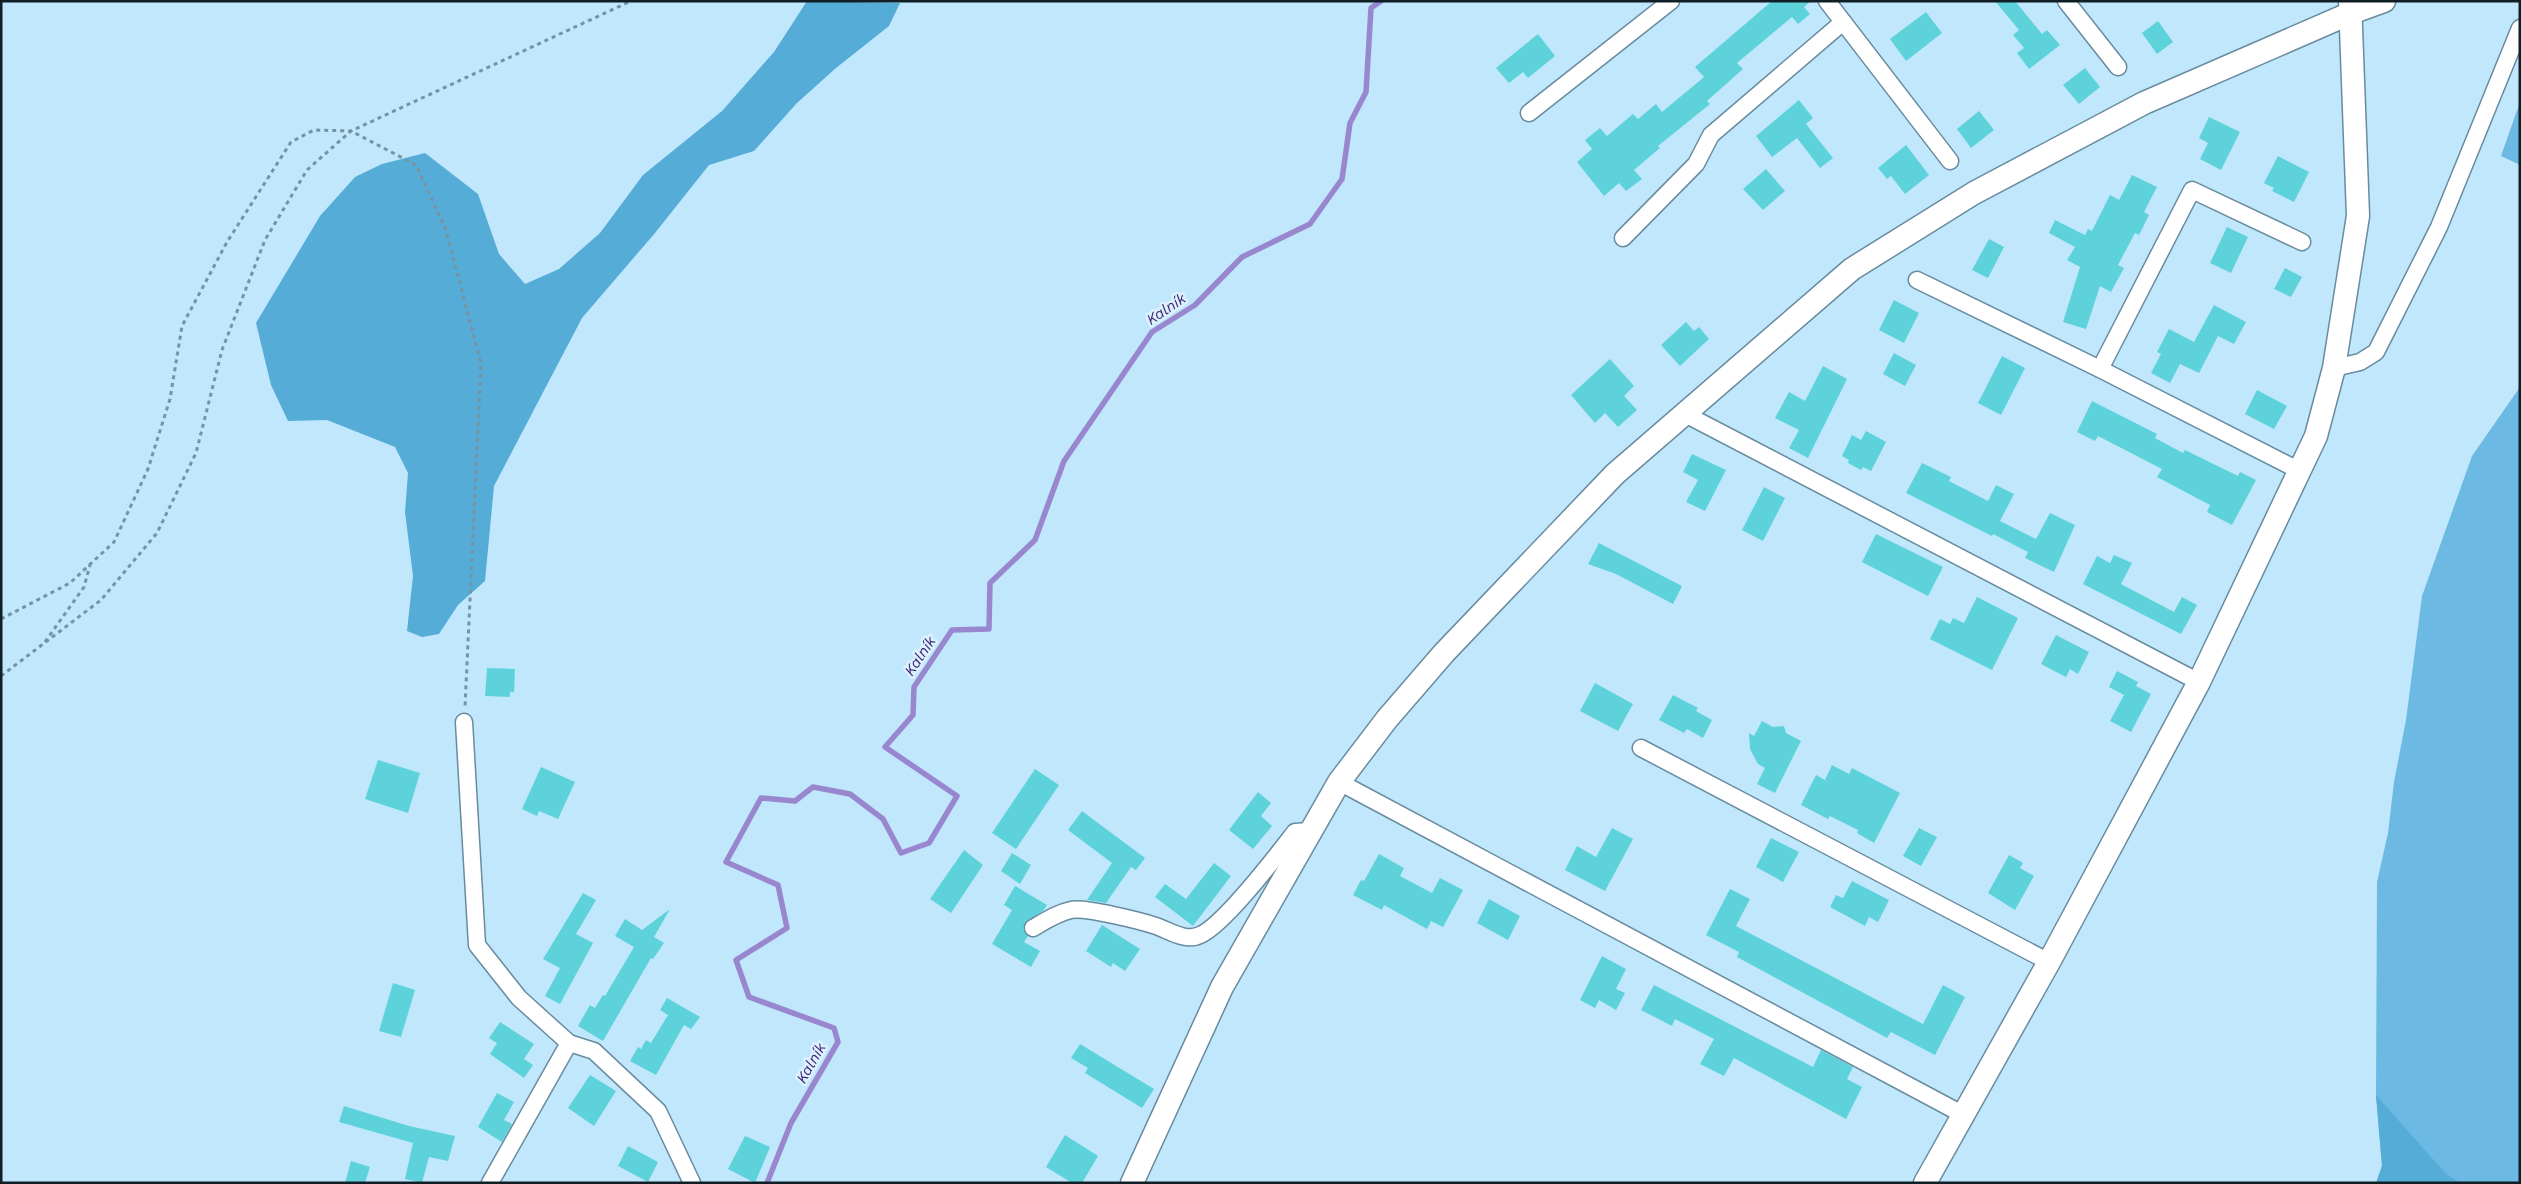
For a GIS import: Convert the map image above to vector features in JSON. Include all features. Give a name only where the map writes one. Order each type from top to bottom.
[{"type":"street","points":[[1529,113],[1671,1]]},
{"type":"street","points":[[1827,1],[1950,161]]},
{"type":"street","points":[[2066,1],[2118,67]]},
{"type":"street","points":[[1132,1183],[1222,987],[1339,782],[1387,719],[1444,653],[1615,474],[1852,269],[1974,193],[2144,103],[2350,7],[2384,1]]},
{"type":"street","points":[[1925,1183],[2049,962],[2199,682],[2316,436],[2334,368],[2358,216],[2350,7]]},
{"type":"street","points":[[1624,238],[1696,164],[1711,135],[1843,22]]},
{"type":"street","points":[[2334,368],[2360,362],[2376,352],[2439,227],[2520,28]]},
{"type":"street","points":[[2100,369],[2192,190],[2302,242]]},
{"type":"street","points":[[1917,280],[2100,369],[2300,471]]},
{"type":"street","points":[[1685,414],[2199,682]]},
{"type":"street","points":[[464,722],[477,945],[520,998],[569,1043],[594,1051],[658,1111],[692,1183]]},
{"type":"street","points":[[1642,748],[2049,962]]},
{"type":"street","points":[[1339,782],[1962,1114]]},
{"type":"street","points":[[1033,928],[1052,916],[1073,910],[1117,916],[1155,926],[1187,938],[1200,936],[1214,926],[1295,832],[1310,831]]},
{"type":"street","points":[[490,1183],[569,1043]]},
{"type":"path","points":[[1,676],[101,600],[157,533],[196,454],[222,350],[265,240],[307,170],[351,131],[631,1]]},
{"type":"path","points":[[1,619],[70,583],[114,542],[148,468],[170,399],[182,326],[227,242],[291,142],[314,130],[351,131],[416,165],[446,230],[481,364],[464,722]]},
{"type":"path","points":[[42,646],[84,587],[91,564]]},
{"type":"shaded area","points":[[807,1],[900,3],[889,26],[836,68],[797,103],[754,151],[709,165],[655,233],[582,318],[494,486],[485,581],[458,605],[439,634],[422,637],[407,631],[413,576],[405,512],[408,473],[395,447],[327,420],[288,421],[271,385],[256,323],[320,216],[355,177],[382,164],[425,153],[478,194],[499,254],[525,284],[559,269],[600,233],[643,175],[722,111],[774,52]]},
{"type":"shaded area","points":[[2520,102],[2520,165],[2501,156]]},
{"type":"shaded area","points":[[2520,387],[2520,1183],[2376,1183],[2382,1166],[2376,1095],[2377,882],[2388,833],[2394,782],[2406,720],[2422,596],[2472,456]]},
{"type":"shaded area","points":[[2376,1095],[2446,1174],[2461,1183],[2376,1183],[2382,1166]]},
{"type":"building","points":[[1772,1],[1811,1],[1804,7],[1810,14],[1798,24],[1792,17],[1737,63],[1743,69],[1707,101],[1710,104],[1658,146],[1660,148],[1634,170],[1642,179],[1626,191],[1619,183],[1604,196],[1577,162],[1592,149],[1585,140],[1600,128],[1607,136],[1633,114],[1638,119],[1656,104],[1662,112],[1704,77],[1695,67]]},
{"type":"building","points":[[1995,1],[2015,1],[2042,34],[2047,30],[2060,45],[2029,69],[2017,53],[2024,48],[2013,35],[2019,30]]},
{"type":"building","points":[[1926,12],[1942,33],[1906,61],[1890,39]]},
{"type":"building","points":[[2158,21],[2173,42],[2157,54],[2142,33]]},
{"type":"building","points":[[1538,34],[1555,56],[1528,78],[1523,72],[1509,83],[1496,68]]},
{"type":"building","points":[[2085,68],[2100,87],[2079,104],[2063,85]]},
{"type":"building","points":[[1799,100],[1813,118],[1806,124],[1833,158],[1820,168],[1797,138],[1772,157],[1756,136]]},
{"type":"building","points":[[1979,111],[1994,130],[1971,148],[1957,129]]},
{"type":"building","points":[[2209,117],[2240,132],[2221,170],[2200,159],[2208,143],[2199,138]]},
{"type":"building","points":[[1906,145],[1929,175],[1905,194],[1891,176],[1887,179],[1878,168]]},
{"type":"building","points":[[2278,156],[2309,172],[2294,202],[2272,191],[2274,188],[2264,183]]},
{"type":"building","points":[[1766,169],[1785,191],[1763,210],[1743,189]]},
{"type":"building","points":[[2132,175],[2157,187],[2144,212],[2149,215],[2139,235],[2135,233],[2118,265],[2124,268],[2111,292],[2100,286],[2086,329],[2063,322],[2080,267],[2067,260],[2075,247],[2049,233],[2055,220],[2085,235],[2088,229],[2092,231],[2110,195],[2119,200]]},
{"type":"building","points":[[2227,227],[2248,237],[2231,273],[2210,263]]},
{"type":"building","points":[[1989,239],[2004,247],[1988,278],[1972,270]]},
{"type":"building","points":[[2285,268],[2302,277],[2291,297],[2274,289]]},
{"type":"building","points":[[1894,300],[1919,313],[1904,343],[1879,330]]},
{"type":"building","points":[[2214,305],[2246,322],[2234,344],[2218,336],[2199,373],[2180,364],[2170,383],[2151,373],[2161,354],[2157,352],[2169,329],[2194,342]]},
{"type":"building","points":[[1686,322],[1694,331],[1699,327],[1709,339],[1680,366],[1661,345]]},
{"type":"building","points":[[1894,353],[1916,365],[1905,386],[1883,374]]},
{"type":"building","points":[[2002,356],[2025,368],[2001,415],[1978,403]]},
{"type":"building","points":[[1610,359],[1634,386],[1624,396],[1637,410],[1618,427],[1605,413],[1595,423],[1571,395]]},
{"type":"building","points":[[1823,366],[1847,379],[1808,458],[1789,448],[1799,430],[1775,418],[1789,392],[1805,401]]},
{"type":"building","points":[[2257,390],[2287,406],[2274,429],[2245,414]]},
{"type":"building","points":[[2092,401],[2157,434],[2155,438],[2183,453],[2185,450],[2238,476],[2240,472],[2256,480],[2232,525],[2207,512],[2210,505],[2157,477],[2162,469],[2098,436],[2095,441],[2077,432]]},
{"type":"building","points":[[1866,431],[1886,442],[1871,471],[1863,467],[1861,470],[1848,463],[1849,460],[1842,456],[1852,435],[1861,440]]},
{"type":"building","points":[[1692,454],[1726,470],[1705,511],[1686,502],[1698,480],[1683,472]]},
{"type":"building","points":[[1922,463],[1951,477],[1949,481],[1988,501],[1996,485],[2014,494],[2000,521],[2036,539],[2050,513],[2075,525],[2054,572],[2025,558],[2028,552],[1906,493]]},
{"type":"building","points":[[1764,487],[1785,498],[1763,541],[1742,530]]},
{"type":"building","points":[[1876,534],[1943,567],[1928,596],[1862,562]]},
{"type":"building","points":[[1599,543],[1682,586],[1673,604],[1616,574],[1588,564]]},
{"type":"building","points":[[2114,555],[2132,563],[2121,584],[2174,612],[2182,597],[2197,605],[2181,634],[2083,584],[2097,556],[2110,563]]},
{"type":"building","points":[[1977,597],[2018,618],[1992,670],[1930,639],[1940,619],[1950,624],[1953,618],[1964,623]]},
{"type":"building","points":[[2056,635],[2089,652],[2078,674],[2070,669],[2066,677],[2041,664]]},
{"type":"building","points":[[487,668],[515,669],[514,692],[510,692],[510,697],[485,696]]},
{"type":"building","points":[[2117,671],[2138,682],[2136,686],[2151,694],[2131,732],[2110,721],[2124,695],[2109,687]]},
{"type":"building","points":[[1595,683],[1633,704],[1618,731],[1580,711]]},
{"type":"building","points":[[1673,695],[1698,708],[1696,711],[1712,720],[1703,738],[1687,729],[1684,733],[1659,720]]},
{"type":"building","points":[[1762,721],[1773,727],[1784,726],[1786,733],[1801,741],[1775,793],[1757,784],[1765,768],[1758,764],[1750,749],[1749,733],[1754,736]]},
{"type":"building","points":[[378,760],[420,773],[408,813],[365,799]]},
{"type":"building","points":[[1832,765],[1849,774],[1852,768],[1900,793],[1874,843],[1857,833],[1858,830],[1830,816],[1828,819],[1801,805],[1816,775],[1825,780]]},
{"type":"building","points":[[541,767],[575,782],[558,819],[539,811],[537,816],[522,809]]},
{"type":"building","points":[[1035,769],[1059,785],[1016,849],[992,833]]},
{"type":"building","points":[[1258,792],[1271,803],[1261,816],[1272,826],[1253,849],[1229,830]]},
{"type":"building","points":[[1082,811],[1145,858],[1136,870],[1131,867],[1106,903],[1087,900],[1112,863],[1068,830]]},
{"type":"building","points":[[1612,828],[1633,839],[1605,891],[1565,870],[1577,846],[1596,857]]},
{"type":"building","points":[[1919,828],[1937,837],[1921,866],[1903,856]]},
{"type":"building","points":[[1771,838],[1799,852],[1783,882],[1756,867]]},
{"type":"building","points":[[964,850],[983,865],[951,913],[930,899]]},
{"type":"building","points":[[1012,853],[1031,865],[1020,884],[1001,871]]},
{"type":"building","points":[[1379,854],[1404,868],[1400,876],[1432,893],[1440,878],[1463,890],[1443,927],[1431,921],[1427,929],[1384,905],[1382,910],[1353,895],[1361,880],[1364,881]]},
{"type":"building","points":[[2009,855],[2023,863],[2020,868],[2034,876],[2015,910],[1988,893]]},
{"type":"building","points":[[1214,863],[1231,876],[1193,926],[1155,897],[1165,884],[1186,899]]},
{"type":"building","points":[[1852,881],[1889,900],[1878,922],[1869,917],[1865,926],[1830,907],[1836,895],[1843,898]]},
{"type":"building","points":[[1015,886],[1047,905],[1043,911],[1028,920],[1023,928],[1028,936],[1024,942],[1040,951],[1031,967],[992,944],[1012,910],[1004,905]]},
{"type":"building","points":[[1730,889],[1750,899],[1736,926],[1923,1024],[1943,985],[1965,997],[1935,1055],[1891,1032],[1887,1038],[1737,957],[1739,952],[1706,935]]},
{"type":"building","points":[[583,893],[596,900],[576,934],[593,943],[560,1004],[545,996],[560,968],[543,959]]},
{"type":"building","points":[[1489,899],[1520,916],[1508,940],[1477,923]]},
{"type":"building","points":[[670,909],[654,937],[664,943],[653,959],[651,958],[603,1041],[578,1026],[590,1005],[595,1008],[603,995],[605,996],[634,947],[615,936],[625,919],[642,930]]},
{"type":"building","points":[[1102,925],[1140,949],[1125,971],[1113,963],[1111,967],[1086,951]]},
{"type":"building","points":[[1602,956],[1626,969],[1616,989],[1625,993],[1616,1010],[1599,1000],[1595,1008],[1580,1000]]},
{"type":"building","points":[[393,983],[415,990],[401,1037],[379,1031]]},
{"type":"building","points":[[1654,985],[1813,1067],[1821,1050],[1853,1067],[1847,1079],[1862,1087],[1846,1119],[1734,1058],[1724,1076],[1700,1064],[1714,1039],[1675,1019],[1672,1026],[1641,1010]]},
{"type":"building","points":[[667,998],[700,1017],[691,1029],[684,1025],[656,1075],[630,1061],[638,1047],[641,1049],[646,1040],[651,1043],[668,1015],[660,1010]]},
{"type":"building","points":[[500,1022],[534,1044],[524,1059],[533,1065],[524,1078],[490,1054],[497,1043],[489,1038]]},
{"type":"building","points":[[1080,1044],[1154,1089],[1142,1108],[1085,1073],[1088,1068],[1071,1058]]},
{"type":"building","points":[[590,1075],[616,1091],[594,1126],[568,1108]]},
{"type":"building","points":[[497,1093],[514,1102],[504,1120],[512,1124],[502,1142],[478,1127]]},
{"type":"building","points":[[344,1106],[409,1126],[455,1136],[448,1161],[429,1157],[422,1183],[405,1179],[413,1143],[339,1122]]},
{"type":"building","points":[[1065,1135],[1098,1156],[1082,1183],[1072,1183],[1046,1167]]},
{"type":"building","points":[[745,1136],[770,1147],[755,1183],[728,1169]]},
{"type":"building","points":[[628,1146],[658,1162],[648,1182],[618,1166]]},
{"type":"building","points":[[351,1161],[370,1167],[365,1183],[345,1183]]},
{"type":"waterway","name":"Kalník","points":[[767,1183],[791,1123],[838,1042],[834,1028],[749,997],[736,960],[787,928],[778,885],[726,862],[761,798],[795,801],[813,787],[850,794],[883,819],[901,853],[929,843],[957,796],[885,747],[913,715],[914,687],[952,630],[989,629],[990,583],[1035,540],[1064,461],[1152,332],[1195,305],[1242,257],[1310,224],[1342,179],[1350,123],[1366,92],[1371,8],[1381,1]]}]
